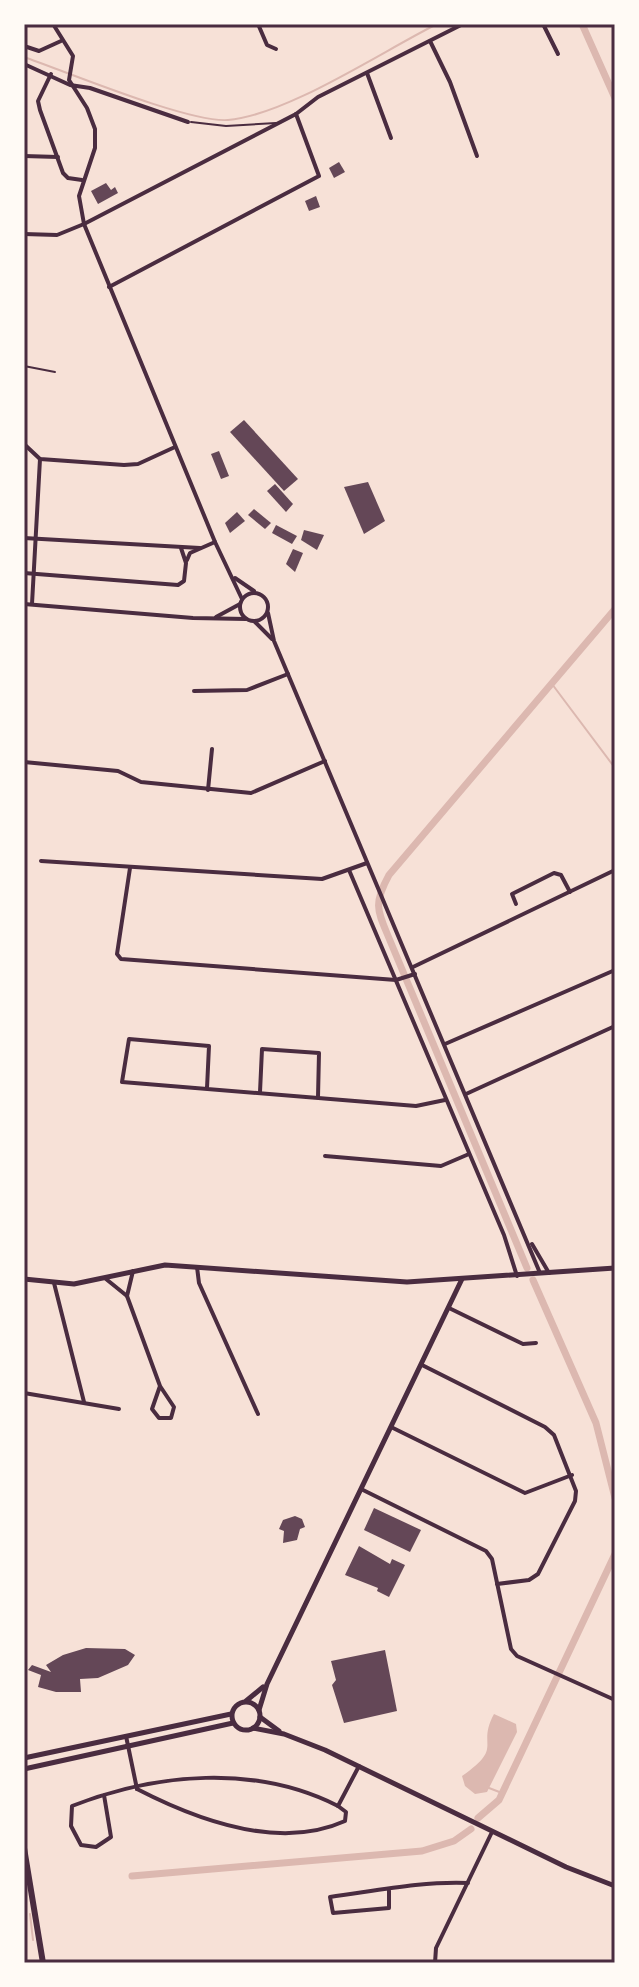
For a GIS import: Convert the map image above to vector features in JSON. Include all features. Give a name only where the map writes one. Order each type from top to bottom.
[{"type":"main road","points":[[24,1848],[43,1963]]},
{"type":"street","points":[[53,24],[73,56],[69,82],[87,108],[95,129],[95,148],[79,196],[84,224],[215,542],[235,578],[246,619]]},
{"type":"street","points":[[258,24],[267,45],[276,49]]},
{"type":"street","points":[[24,234],[57,235],[84,224],[296,114],[318,97],[463,24]]},
{"type":"street","points":[[543,24],[558,54]]},
{"type":"street","points":[[24,46],[39,51],[61,41]]},
{"type":"street","points":[[430,41],[450,82],[477,156]]},
{"type":"street","points":[[24,64],[188,122]]},
{"type":"street","points":[[366,72],[391,138]]},
{"type":"street","points":[[51,74],[38,101],[68,178],[82,180]]},
{"type":"street","points":[[109,287],[319,176],[296,114]]},
{"type":"street","points":[[24,156],[58,157]]},
{"type":"street","points":[[24,444],[40,459],[124,465],[138,464],[175,447]]},
{"type":"street","points":[[32,605],[40,459]]},
{"type":"street","points":[[24,538],[200,548]]},
{"type":"street","points":[[24,573],[178,585],[184,581],[190,553],[215,542]]},
{"type":"street","points":[[181,548],[186,563]]},
{"type":"street","points":[[235,578],[267,600],[274,641],[540,1273]]},
{"type":"street","points":[[214,618],[256,593]]},
{"type":"street","points":[[24,604],[246,619],[254,621],[274,641]]},
{"type":"street","points":[[254,621],[268,613]]},
{"type":"street","points":[[194,691],[247,690],[289,674]]},
{"type":"street","points":[[208,790],[212,749]]},
{"type":"street","points":[[24,762],[118,771],[141,782],[251,793],[325,761]]},
{"type":"street","points":[[41,861],[322,879],[366,863]]},
{"type":"street","points":[[130,868],[117,954],[121,959],[397,980],[414,974]]},
{"type":"street","points":[[349,870],[504,1235],[517,1276]]},
{"type":"street","points":[[413,967],[615,870]]},
{"type":"street","points":[[516,904],[512,894],[554,873],[561,875],[570,892]]},
{"type":"street","points":[[445,1044],[615,970]]},
{"type":"street","points":[[466,1094],[615,1026]]},
{"type":"street","points":[[207,1088],[209,1046],[131,1038],[122,1082],[416,1106],[445,1100]]},
{"type":"street","points":[[260,1092],[264,1048],[321,1054],[318,1097]]},
{"type":"street","points":[[325,1156],[441,1166],[469,1154]]},
{"type":"street","points":[[528,1239],[549,1273]]},
{"type":"street","points":[[24,1279],[54,1283],[106,1279],[165,1265],[407,1282],[615,1268]]},
{"type":"street","points":[[197,1267],[199,1283],[258,1414]]},
{"type":"street","points":[[127,1296],[133,1271]]},
{"type":"street","points":[[106,1279],[127,1296],[160,1386],[174,1407],[171,1418],[159,1418],[152,1409],[160,1386]]},
{"type":"street","points":[[253,1728],[267,1684],[462,1279]]},
{"type":"street","points":[[54,1283],[84,1402]]},
{"type":"street","points":[[449,1308],[523,1344],[536,1343]]},
{"type":"street","points":[[422,1365],[545,1427],[554,1435],[572,1475],[575,1501],[538,1574],[529,1580],[497,1584]]},
{"type":"street","points":[[24,1393],[119,1409]]},
{"type":"street","points":[[391,1427],[525,1493],[572,1475]]},
{"type":"street","points":[[361,1489],[486,1551],[497,1584],[511,1649],[615,1700]]},
{"type":"street","points":[[267,1684],[245,1702],[236,1705],[231,1714],[233,1723],[243,1730],[253,1728],[284,1734],[359,1766],[566,1867],[615,1886]]},
{"type":"street","points":[[245,1702],[284,1734]]},
{"type":"street","points":[[24,1758],[231,1714]]},
{"type":"street","points":[[24,1769],[233,1723]]},
{"type":"street","points":[[126,1736],[137,1789]]},
{"type":"street","points":[[338,1806],[359,1766]]},
{"type":"street","points":[[104,1795],[111,1837],[96,1847],[81,1845],[71,1826],[72,1806],[104,1795],[198,1777],[272,1781],[338,1806],[346,1812],[345,1821],[296,1833],[251,1829],[201,1819],[137,1789]]},
{"type":"street","points":[[435,1963],[436,1948],[492,1832]]},
{"type":"street","points":[[389,1889],[389,1908],[333,1913],[330,1897],[389,1889],[468,1883]]},
{"type":"street","points":[[24,1900],[33,1898]]},
{"type":"lane","points":[[188,122],[226,126],[277,122]]},
{"type":"lane","points":[[24,366],[55,372]]},
{"type":"lane","points":[[24,1911],[35,1910]]},
{"type":"shaded area","points":[[494,1714],[516,1724],[517,1732],[487,1792],[475,1794],[465,1786],[462,1776],[483,1758]]},
{"type":"building","points":[[339,162],[345,172],[334,178],[329,168]]},
{"type":"building","points":[[106,183],[111,190],[115,187],[118,193],[98,204],[91,191]]},
{"type":"building","points":[[316,196],[320,207],[309,211],[305,201]]},
{"type":"building","points":[[244,420],[298,479],[284,491],[230,432]]},
{"type":"building","points":[[219,451],[229,476],[221,479],[211,454]]},
{"type":"building","points":[[368,482],[385,521],[364,534],[344,487]]},
{"type":"building","points":[[275,484],[293,504],[286,512],[267,491]]},
{"type":"building","points":[[254,509],[271,523],[265,529],[248,515]]},
{"type":"building","points":[[237,512],[245,521],[230,533],[225,523]]},
{"type":"building","points":[[276,525],[297,536],[292,544],[272,533]]},
{"type":"building","points":[[304,530],[324,535],[317,550],[301,540]]},
{"type":"building","points":[[293,549],[303,553],[295,572],[286,564]]},
{"type":"building","points":[[374,1508],[421,1530],[410,1552],[364,1530]]},
{"type":"building","points":[[295,1516],[302,1519],[305,1527],[300,1529],[297,1540],[283,1543],[284,1531],[279,1529],[283,1520]]},
{"type":"building","points":[[359,1546],[390,1564],[392,1559],[405,1565],[389,1597],[377,1591],[378,1588],[345,1575]]},
{"type":"building","points":[[86,1648],[125,1649],[135,1655],[128,1665],[98,1678],[80,1679],[81,1692],[56,1692],[38,1687],[41,1675],[28,1670],[32,1665],[51,1672],[46,1665],[63,1655]]},
{"type":"building","points":[[385,1650],[397,1711],[344,1723],[332,1685],[336,1680],[331,1661]]},
{"type":"waterway","points":[[24,57],[186,114],[228,120],[252,116],[305,95],[437,24]]},
{"type":"waterway","points":[[582,24],[615,98]]},
{"type":"waterway","points":[[527,1268],[383,923],[379,909],[380,894],[389,875],[615,609]]},
{"type":"waterway","points":[[552,684],[615,768]]},
{"type":"waterway","points":[[533,1280],[596,1423],[615,1498]]},
{"type":"waterway","points":[[478,1818],[499,1800],[615,1554]]},
{"type":"waterway","points":[[489,1788],[502,1793]]},
{"type":"waterway","points":[[132,1876],[422,1851],[454,1841],[471,1829]]},
{"type":"waterway","points":[[30,1914],[33,1940]]}]
